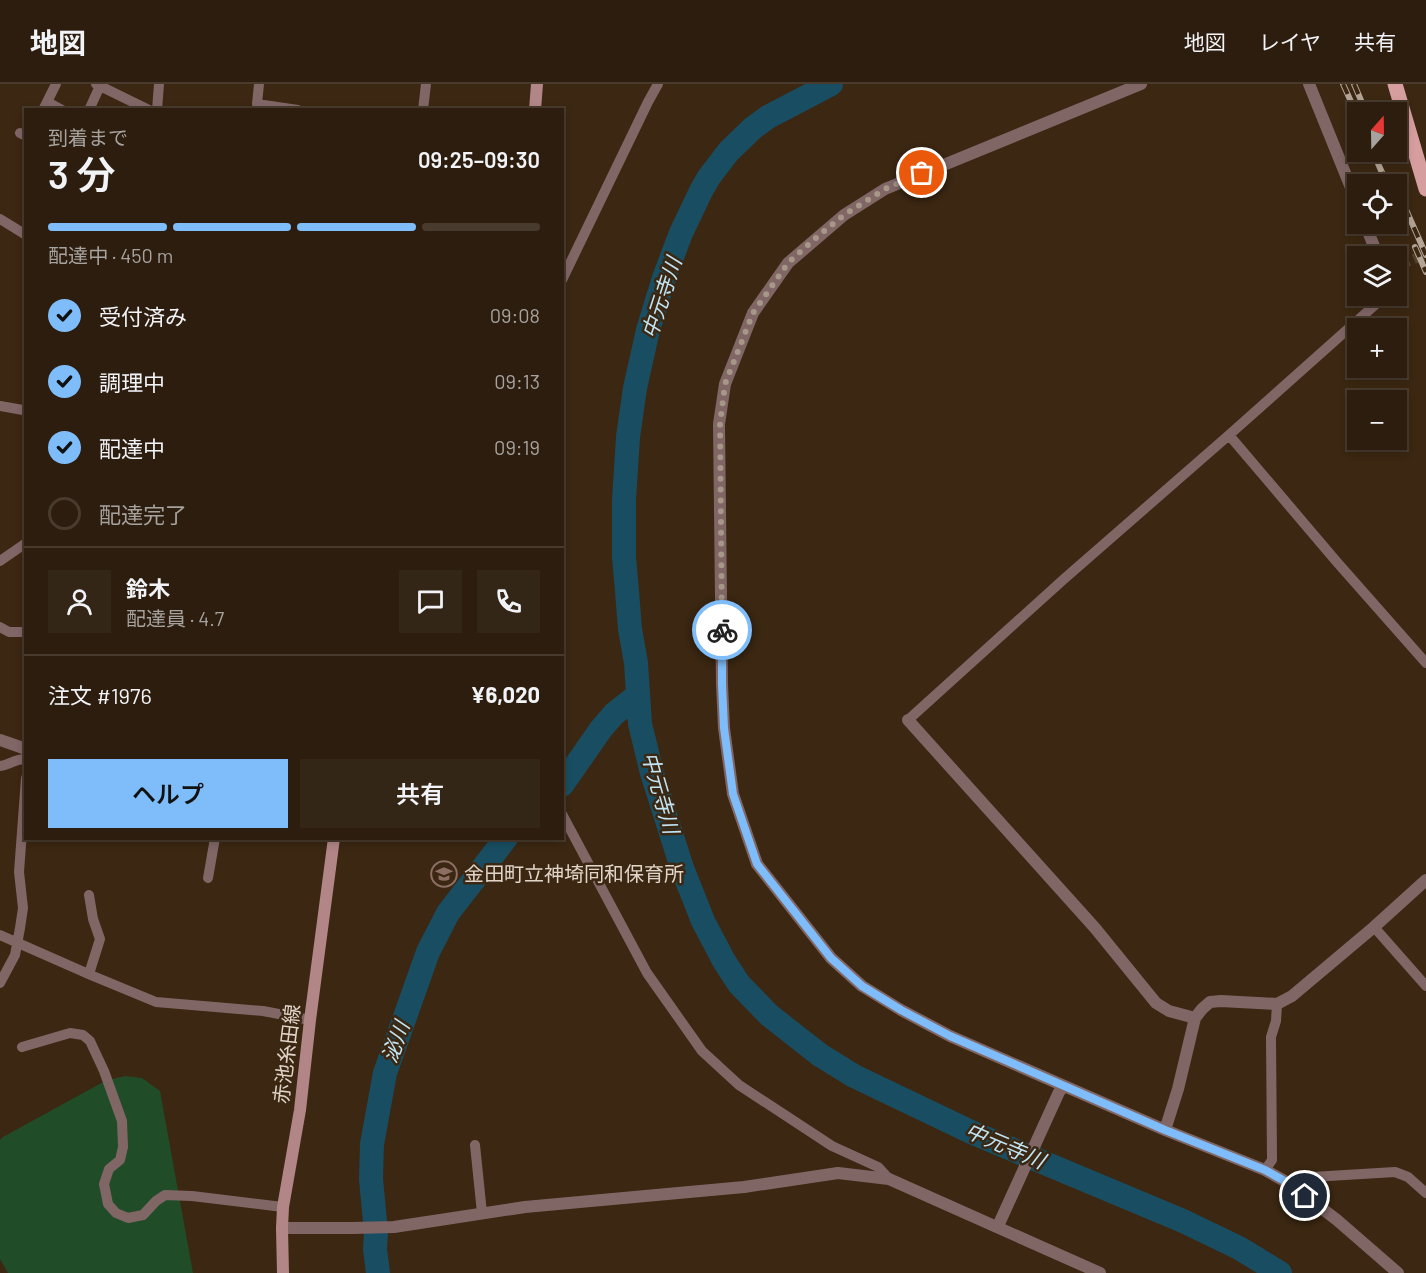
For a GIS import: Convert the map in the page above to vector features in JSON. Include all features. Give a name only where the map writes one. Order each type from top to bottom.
[{"type":"main road","points":[[535,108],[537,84]]},
{"type":"main road","points":[[1395,84],[1426,189]]},
{"type":"main road","name":"赤池糸田線","points":[[283,1273],[283,1207],[300,1110],[334,840]]},
{"type":"street","points":[[45,106],[56,84]]},
{"type":"street","points":[[157,108],[159,84]]},
{"type":"street","points":[[259,84],[256,104],[284,108]]},
{"type":"street","points":[[423,108],[426,84]]},
{"type":"street","points":[[564,276],[658,84]]},
{"type":"street","points":[[1141,84],[885,189],[844,215],[788,263],[753,313],[725,384],[720,424],[722,684],[724,728],[733,794],[757,864],[831,958],[862,986],[950,1036],[1062,1089],[1265,1170],[1290,1184],[1398,1273]]},
{"type":"street","points":[[1309,84],[1347,178]]},
{"type":"street","points":[[90,108],[98,85],[145,108]]},
{"type":"street","points":[[0,219],[24,234]]},
{"type":"street","points":[[1196,1018],[1168,1011],[1156,1003],[1095,928],[908,720],[1374,306]]},
{"type":"street","points":[[0,406],[24,410]]},
{"type":"street","points":[[1230,435],[1426,663]]},
{"type":"street","points":[[0,561],[24,544]]},
{"type":"street","points":[[0,627],[9,632],[24,632]]},
{"type":"street","points":[[0,740],[24,748]]},
{"type":"street","points":[[0,766],[5,766],[17,759],[24,759]]},
{"type":"street","points":[[0,983],[15,955],[18,943],[22,908],[19,872],[24,805]]},
{"type":"street","points":[[564,818],[647,972],[702,1051],[739,1085],[832,1146],[878,1167],[890,1179]]},
{"type":"street","points":[[208,878],[215,840]]},
{"type":"street","points":[[1165,1130],[1196,1018],[1202,1009],[1210,1002],[1221,1001],[1278,1004],[1292,996],[1374,927],[1426,879]]},
{"type":"street","points":[[89,895],[93,919],[100,939],[89,974]]},
{"type":"street","points":[[1374,927],[1426,986]]},
{"type":"street","points":[[0,935],[156,1002],[263,1011],[310,1020]]},
{"type":"street","points":[[1265,1170],[1272,1160],[1271,1037],[1278,1004]]},
{"type":"street","points":[[22,1047],[70,1033],[83,1035],[90,1041],[104,1071],[122,1121],[123,1147],[120,1160],[109,1169],[104,1184],[108,1204],[116,1213],[128,1218],[143,1215],[165,1195],[283,1207]]},
{"type":"street","points":[[999,1222],[1062,1089]]},
{"type":"street","points":[[475,1145],[482,1213]]},
{"type":"street","points":[[1290,1184],[1312,1178],[1395,1172],[1408,1177],[1426,1193]]},
{"type":"street","points":[[282,1228],[394,1227],[525,1207],[744,1187],[838,1173],[890,1179],[999,1222],[1100,1273]]},
{"type":"green space","points":[[125,1076],[142,1078],[160,1091],[193,1273],[8,1273],[0,1259],[0,1140],[105,1081]]},
{"type":"waterway","name":"中元寺川","points":[[831,84],[768,117],[753,128],[729,151],[709,177],[681,233],[664,278],[648,330],[635,388],[628,437],[624,500],[624,557],[630,629],[636,663],[640,724],[652,773],[682,868],[703,921],[739,984],[769,1015],[820,1055],[854,1076],[971,1132],[1183,1221],[1239,1248],[1280,1273]]},
{"type":"waterway","name":"泌川","points":[[564,782],[601,729],[614,714],[638,695]]},
{"type":"waterway","name":"泌川","points":[[378,1273],[371,1179],[372,1144],[385,1073],[428,952],[448,913],[504,840]]},
{"type":"tunnel","points":[[1407,262],[1426,254]]},
{"type":"railway","points":[[1343,84],[1351,102]]},
{"type":"railway","points":[[1354,84],[1362,102]]},
{"type":"railway","points":[[1377,162],[1383,174]]},
{"type":"railway","points":[[1407,212],[1426,255]]},
{"type":"railway","points":[[1415,247],[1426,272]]},
{"type":"way so far","points":[[722,630],[720,424],[725,384],[753,313],[788,263],[818,236],[844,215],[885,189],[922,173]]},
{"type":"place","name":"金田町立神埼同和保育所","points":[[444,874]]},
{"type":"route","points":[[722,630],[724,728],[733,794],[757,864],[831,958],[862,986],[950,1036],[1165,1130],[1265,1170],[1290,1184],[1305,1196]]}]
